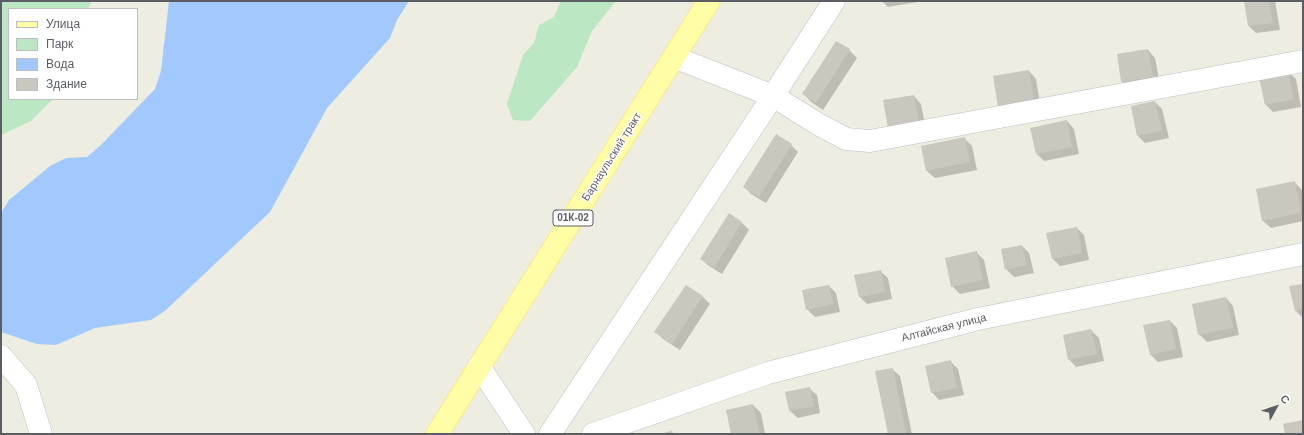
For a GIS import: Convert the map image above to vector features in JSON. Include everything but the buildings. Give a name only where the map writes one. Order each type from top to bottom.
[{"type":"main road","name":"Барнаульский тракт","points":[[437,434],[709,1]]},
{"type":"street","points":[[550,434],[834,1]]},
{"type":"street","points":[[674,57],[773,96],[818,124],[846,139],[870,141],[1303,61]]},
{"type":"street","name":"Алтайская улица","points":[[593,434],[768,373],[978,318],[1303,254]]},
{"type":"street","points":[[1,356],[26,384],[41,434]]},
{"type":"street","points":[[480,366],[524,434]]},
{"type":"green space","points":[[1,1],[92,1],[88,8],[8,8],[8,100],[52,100],[31,121],[1,135]]},
{"type":"green space","points":[[561,1],[616,1],[592,31],[577,67],[530,121],[513,120],[507,104],[523,55],[534,43],[539,25],[554,17]]},
{"type":"water","points":[[169,1],[409,1],[397,20],[390,38],[327,108],[270,212],[166,310],[151,320],[95,328],[56,345],[37,344],[1,332],[1,213],[9,200],[50,166],[66,158],[87,157],[101,145],[155,89],[161,71]]}]
